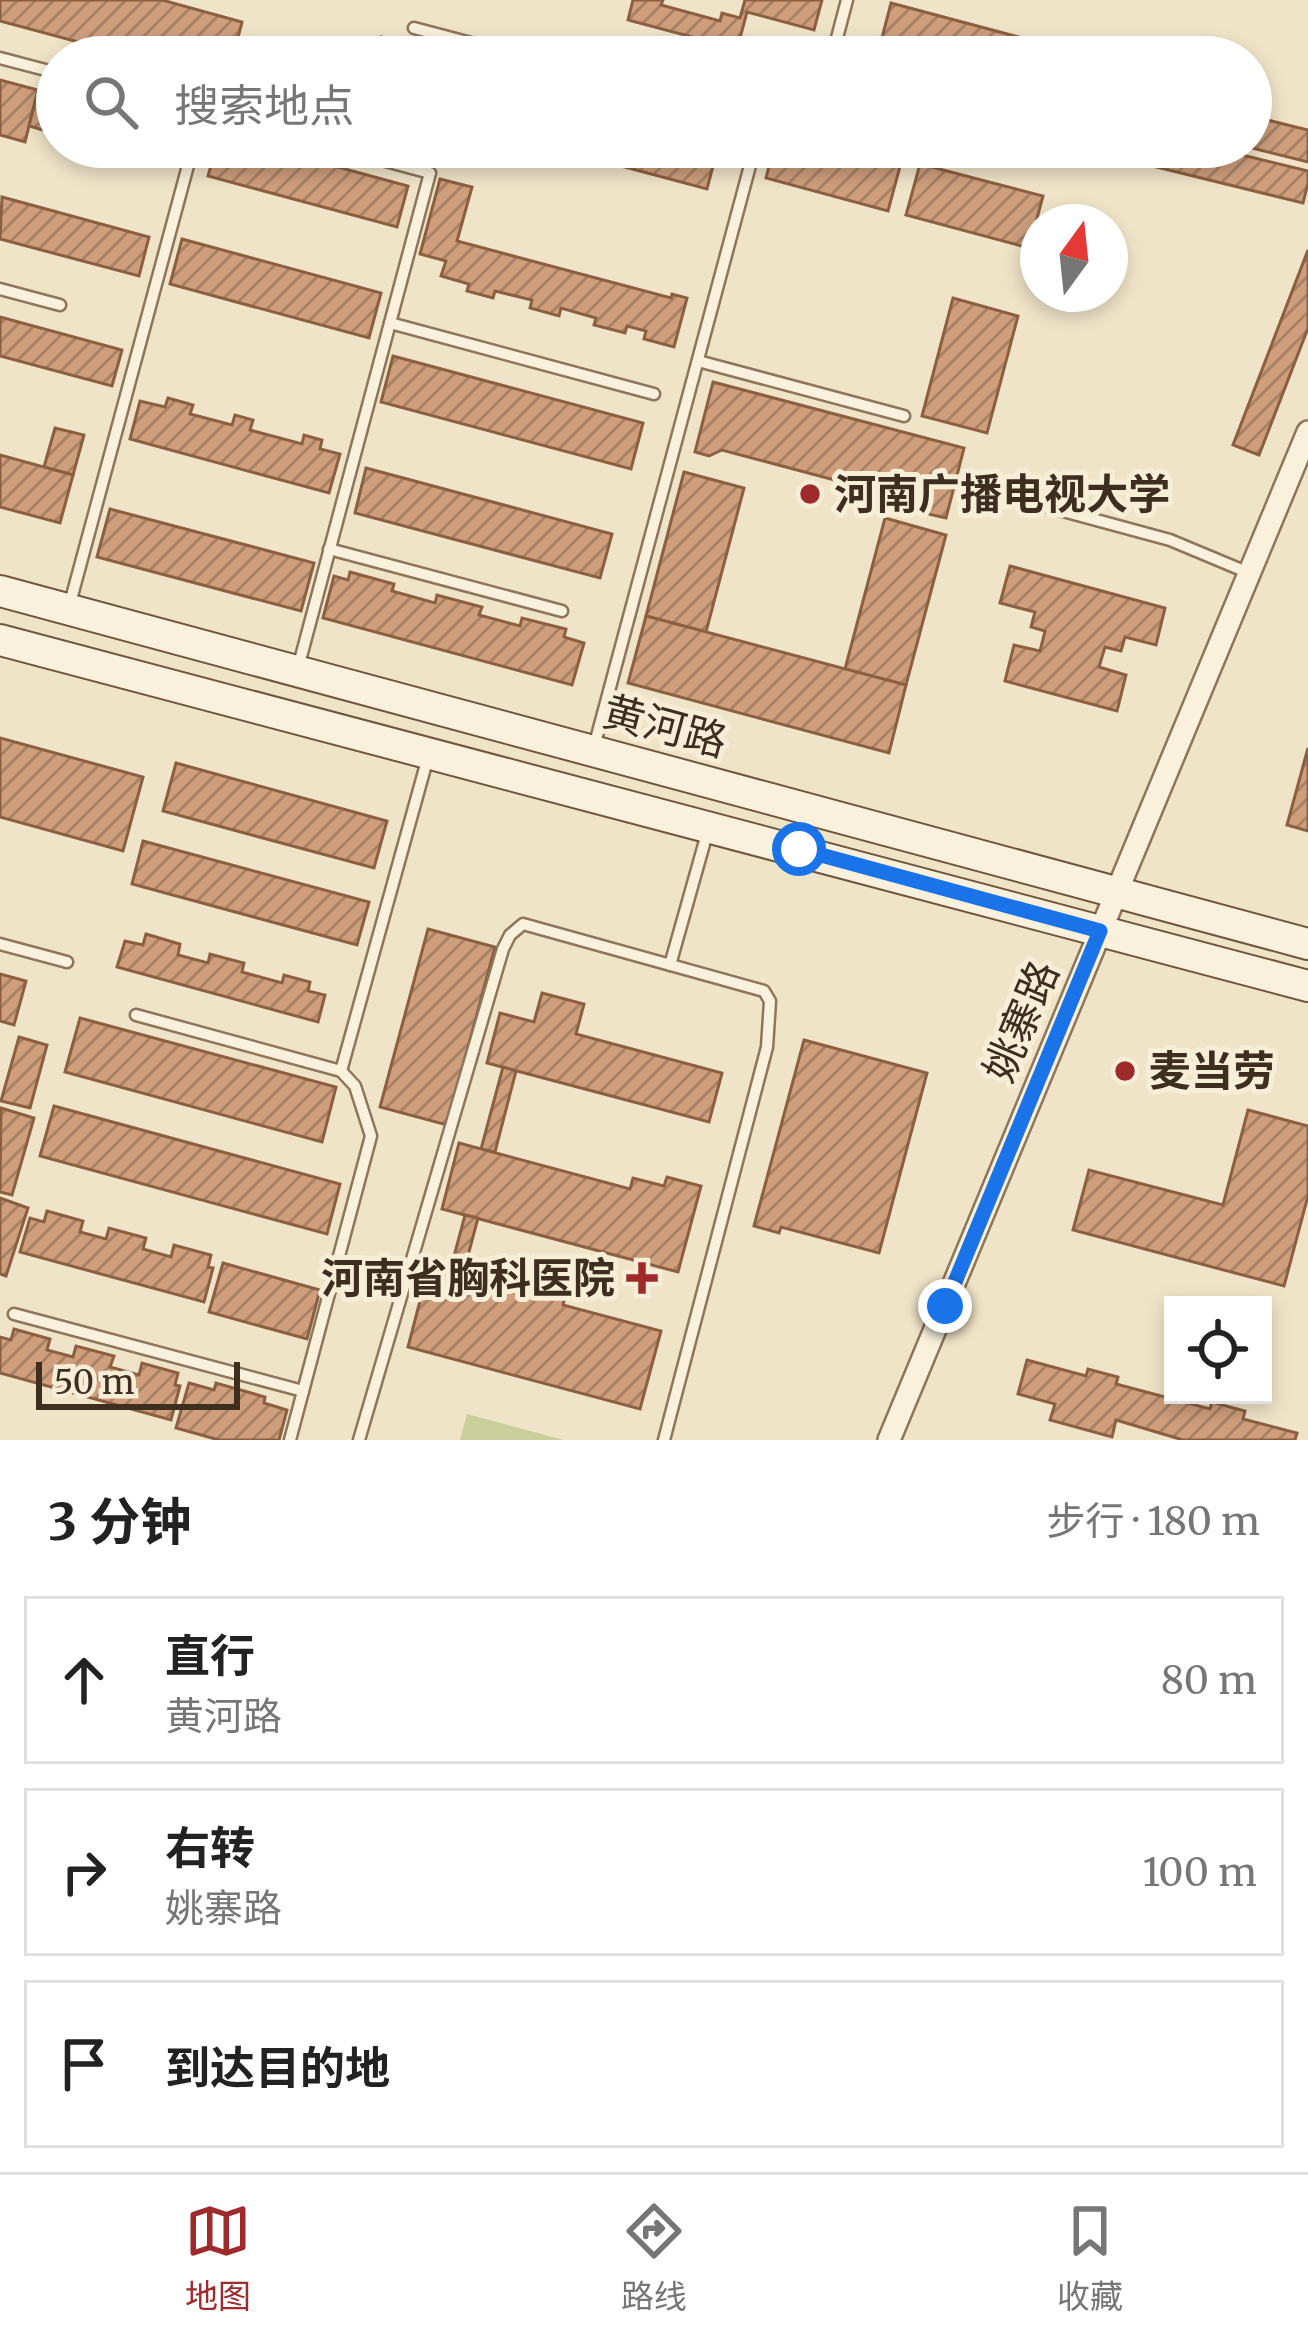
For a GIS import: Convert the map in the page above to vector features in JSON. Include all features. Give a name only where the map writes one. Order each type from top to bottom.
[{"type":"main road","name":"黄河路","points":[[0,591],[1300,938]]},
{"type":"main road","name":"黄河路","points":[[0,640],[1303,986]]},
{"type":"street","name":"姚寨路","points":[[889,1440],[1308,432]]},
{"type":"lane","points":[[838,36],[847,0]]},
{"type":"lane","points":[[414,28],[444,36]]},
{"type":"lane","points":[[0,58],[36,67]]},
{"type":"lane","points":[[69,610],[187,168]]},
{"type":"lane","points":[[297,671],[430,173],[412,168]]},
{"type":"lane","points":[[593,750],[749,168]]},
{"type":"lane","points":[[0,289],[60,305]]},
{"type":"lane","points":[[390,323],[654,394]]},
{"type":"lane","points":[[698,361],[904,416]]},
{"type":"lane","points":[[1015,498],[1170,540],[1249,573]]},
{"type":"lane","points":[[329,549],[562,611]]},
{"type":"lane","points":[[341,1071],[429,754]]},
{"type":"lane","points":[[670,965],[709,826]]},
{"type":"lane","points":[[359,1440],[510,935],[523,924],[764,991],[770,1001],[767,1047],[664,1440]]},
{"type":"lane","points":[[0,944],[68,962]]},
{"type":"lane","points":[[136,1015],[341,1071],[355,1087],[371,1136],[290,1440]]},
{"type":"lane","points":[[14,1314],[303,1391]]},
{"type":"green space","points":[[467,1414],[564,1440],[460,1440]]},
{"type":"building","points":[[0,0],[162,0],[242,22],[238,36],[56,36],[0,21]]},
{"type":"building","points":[[633,0],[663,0],[661,5],[720,21],[722,13],[740,18],[745,0],[822,0],[814,30],[747,12],[741,36],[688,36],[628,20]]},
{"type":"building","points":[[891,3],[1015,36],[882,36]]},
{"type":"building","points":[[0,80],[36,89],[25,142],[0,135]]},
{"type":"building","points":[[36,98],[36,128],[29,126]]},
{"type":"building","points":[[1272,121],[1308,130],[1308,162],[1272,153]]},
{"type":"building","points":[[1272,162],[1308,171],[1303,203],[1160,168],[1272,168]]},
{"type":"building","points":[[210,168],[342,168],[408,186],[397,227],[208,176]]},
{"type":"building","points":[[628,168],[712,168],[707,189]]},
{"type":"building","points":[[769,168],[900,168],[888,211],[766,178]]},
{"type":"building","points":[[919,168],[935,168],[1043,196],[1041,204],[1020,204],[1020,246],[906,215]]},
{"type":"building","points":[[440,179],[472,187],[457,241],[671,298],[672,294],[687,298],[674,347],[644,339],[646,331],[627,326],[625,333],[594,325],[596,318],[561,308],[559,316],[530,308],[532,300],[495,291],[493,298],[467,291],[469,284],[441,276],[446,261],[420,254]]},
{"type":"building","points":[[2,197],[149,237],[139,276],[0,239]]},
{"type":"building","points":[[182,239],[381,293],[369,338],[170,284]]},
{"type":"building","points":[[1308,250],[1308,328],[1259,455],[1233,445]]},
{"type":"building","points":[[953,298],[1018,316],[987,433],[922,416]]},
{"type":"building","points":[[0,317],[122,350],[112,386],[0,356]]},
{"type":"building","points":[[393,356],[643,423],[631,469],[381,402]]},
{"type":"building","points":[[713,382],[964,448],[946,518],[924,513],[917,502],[722,450],[709,456],[695,452]]},
{"type":"building","points":[[168,398],[193,405],[190,414],[232,425],[235,415],[253,420],[250,430],[302,444],[304,435],[322,440],[320,449],[340,454],[329,493],[130,439],[140,401],[165,407]]},
{"type":"building","points":[[55,428],[84,435],[73,475],[44,467]]},
{"type":"building","points":[[0,455],[73,475],[60,523],[0,507]]},
{"type":"building","points":[[366,468],[612,534],[600,578],[355,513]]},
{"type":"building","points":[[684,472],[744,488],[706,632],[646,616]]},
{"type":"building","points":[[110,509],[314,563],[301,611],[97,557]]},
{"type":"building","points":[[885,518],[946,535],[906,685],[845,669]]},
{"type":"building","points":[[1010,566],[1165,608],[1156,645],[1125,637],[1121,651],[1105,647],[1099,667],[1126,675],[1117,711],[1005,681],[1014,645],[1040,651],[1045,631],[1031,627],[1035,612],[1000,603]]},
{"type":"building","points":[[350,572],[394,584],[392,591],[435,603],[437,595],[482,607],[479,615],[520,626],[522,618],[566,629],[564,637],[584,643],[572,685],[323,618],[334,576],[348,580]]},
{"type":"building","points":[[646,616],[906,685],[889,753],[628,683]]},
{"type":"building","points":[[0,738],[143,777],[123,851],[0,817]]},
{"type":"building","points":[[1308,748],[1308,831],[1287,825]]},
{"type":"building","points":[[176,763],[387,821],[374,868],[163,811]]},
{"type":"building","points":[[143,841],[369,902],[357,945],[132,884]]},
{"type":"building","points":[[428,929],[495,947],[447,1125],[380,1107]]},
{"type":"building","points":[[146,934],[180,944],[178,955],[208,963],[210,954],[244,963],[242,972],[282,983],[284,975],[310,982],[308,991],[325,995],[318,1022],[117,967],[125,941],[143,945]]},
{"type":"building","points":[[0,974],[26,981],[14,1025],[0,1021]]},
{"type":"building","points":[[542,993],[584,1004],[576,1034],[722,1073],[709,1122],[487,1063],[500,1013],[534,1022]]},
{"type":"building","points":[[80,1018],[336,1087],[322,1142],[65,1072]]},
{"type":"building","points":[[19,1037],[47,1045],[30,1108],[1,1101]]},
{"type":"building","points":[[804,1040],[927,1073],[879,1253],[781,1227],[779,1233],[754,1226]]},
{"type":"building","points":[[503,1067],[516,1071],[495,1152],[481,1149]]},
{"type":"building","points":[[54,1106],[340,1184],[327,1234],[40,1156]]},
{"type":"building","points":[[1,1108],[34,1118],[12,1195],[0,1192]]},
{"type":"building","points":[[1248,1110],[1308,1126],[1308,1196],[1284,1286],[1073,1230],[1089,1170],[1223,1205]]},
{"type":"building","points":[[459,1143],[630,1189],[633,1178],[664,1186],[667,1177],[701,1186],[678,1272],[442,1209]]},
{"type":"building","points":[[0,1198],[28,1208],[6,1276],[0,1274]]},
{"type":"building","points":[[47,1211],[83,1221],[80,1232],[106,1239],[109,1228],[146,1238],[143,1249],[171,1257],[174,1245],[211,1255],[208,1267],[213,1268],[204,1302],[20,1252],[30,1218],[44,1222]]},
{"type":"building","points":[[465,1215],[478,1218],[462,1278],[449,1275]]},
{"type":"building","points":[[223,1263],[320,1290],[307,1339],[209,1312]]},
{"type":"building","points":[[428,1270],[519,1294],[523,1281],[566,1293],[563,1305],[661,1331],[640,1409],[408,1347]]},
{"type":"building","points":[[14,1329],[50,1339],[47,1350],[73,1357],[76,1346],[114,1356],[110,1367],[139,1375],[142,1363],[178,1373],[175,1385],[180,1386],[171,1420],[0,1373],[0,1337],[11,1340]]},
{"type":"building","points":[[1027,1360],[1086,1376],[1088,1369],[1118,1377],[1116,1384],[1164,1397],[1164,1404],[1210,1409],[1211,1404],[1219,1404],[1245,1411],[1243,1419],[1297,1433],[1295,1440],[1183,1440],[1116,1420],[1112,1437],[1050,1420],[1055,1404],[1018,1394]]},
{"type":"building","points":[[189,1383],[214,1390],[216,1383],[265,1397],[264,1403],[287,1410],[279,1440],[219,1440],[176,1428]]},
{"type":"place","name":"河南广播电视大学","points":[[810,494]]},
{"type":"place","name":"麦当劳","points":[[1125,1071]]},
{"type":"place","name":"河南省胸科医院","points":[[642,1278]]},
{"type":"route","points":[[799,849],[1100,931],[945,1306]]}]
